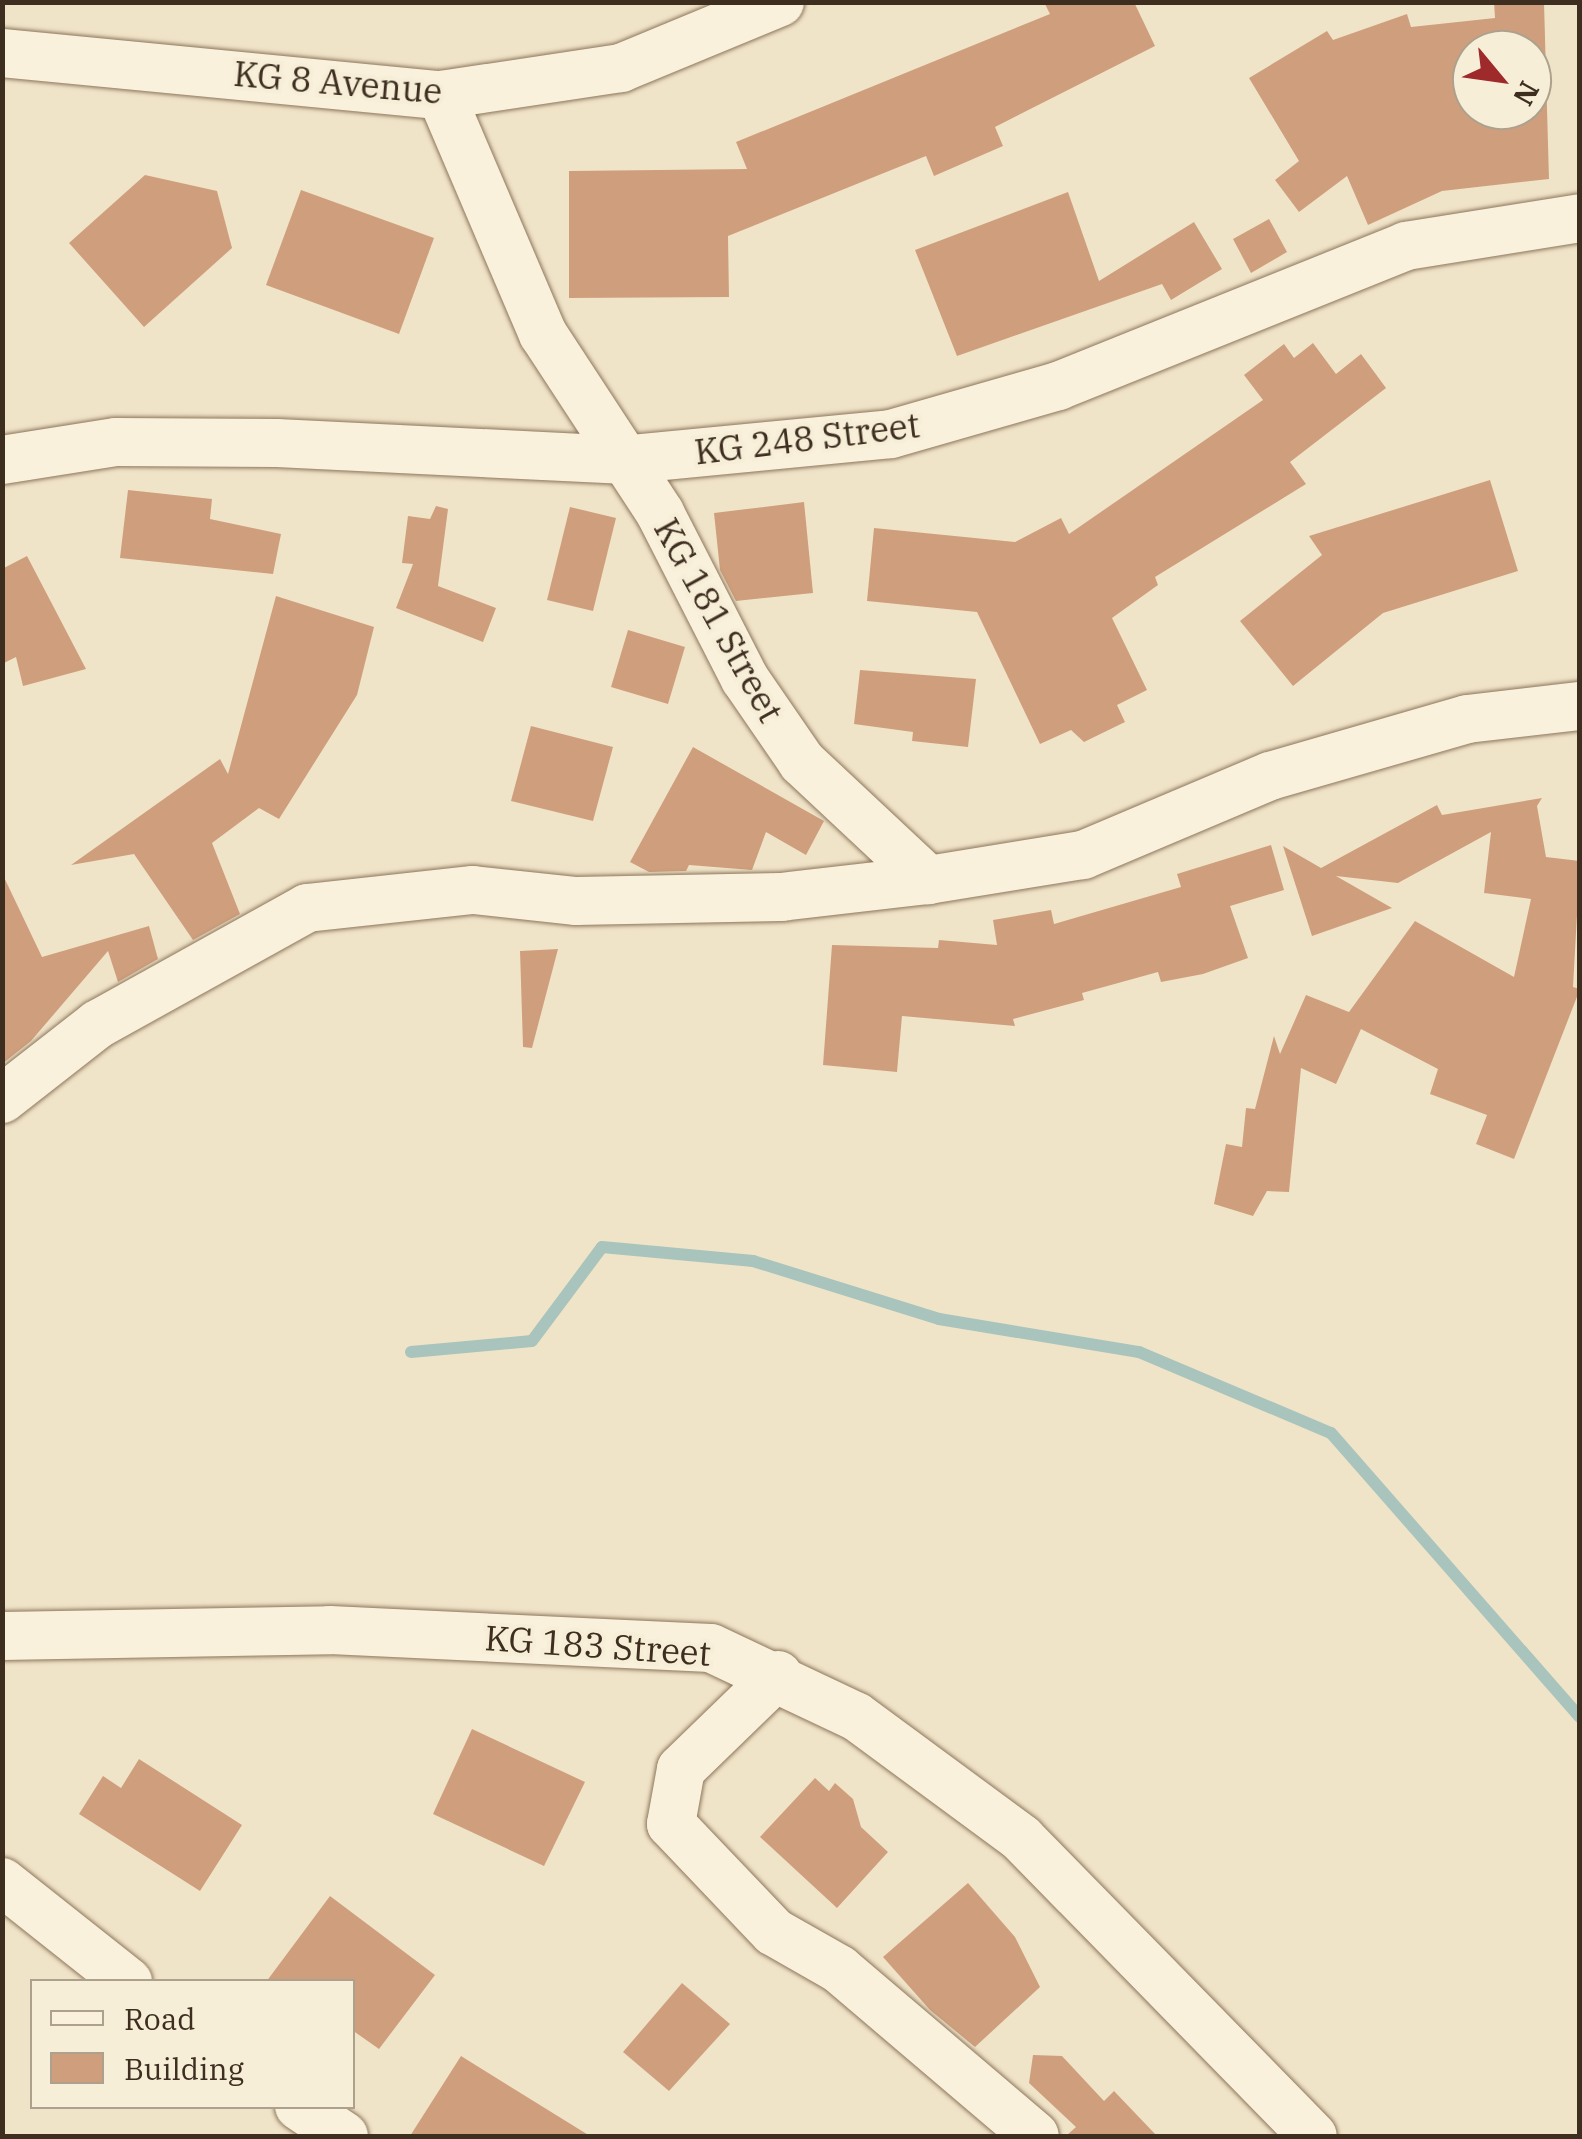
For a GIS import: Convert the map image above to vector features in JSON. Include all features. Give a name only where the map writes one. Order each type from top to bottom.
[{"type":"street","name":"KG 8 Avenue","points":[[2,53],[441,95],[621,68],[702,40],[780,2]]},
{"type":"street","name":"KG 181 Street","points":[[441,95],[542,334],[660,512],[746,680],[802,762],[928,880]]},
{"type":"street","name":"KG 248 Street","points":[[2,460],[116,442],[277,442],[622,460],[891,434],[1058,386],[1406,246],[1580,218]]},
{"type":"street","points":[[2,1099],[98,1024],[307,908],[473,890],[576,901],[762,898],[928,880],[1083,855],[1270,776],[1467,718],[1580,706]]},
{"type":"street","name":"KG 183 Street","points":[[2,1636],[330,1630],[711,1648],[778,1674],[857,1717],[1021,1838],[1313,2136]]},
{"type":"street","points":[[778,1674],[681,1768],[671,1824],[774,1932],[839,1969],[1035,2136]]},
{"type":"street","points":[[2,1882],[124,1979]]},
{"type":"street","points":[[303,2109],[344,2136]]},
{"type":"building","points":[[1044,2],[1134,2],[1155,46],[995,127],[1003,146],[934,176],[926,156],[728,236],[729,297],[569,298],[569,171],[747,169],[736,142],[1050,14]]},
{"type":"building","points":[[1494,2],[1544,2],[1545,30],[1452,30],[1452,130],[1548,130],[1549,179],[1442,191],[1368,225],[1347,176],[1299,212],[1275,180],[1299,161],[1249,78],[1327,31],[1333,40],[1407,14],[1411,27],[1495,18]]},
{"type":"building","points":[[145,175],[217,191],[232,248],[144,327],[69,243]]},
{"type":"building","points":[[301,190],[434,238],[399,334],[266,285]]},
{"type":"building","points":[[1068,192],[1099,281],[1194,222],[1222,269],[1171,300],[1162,284],[957,356],[915,250]]},
{"type":"building","points":[[1269,219],[1287,252],[1251,273],[1233,239]]},
{"type":"building","points":[[1313,343],[1336,374],[1361,354],[1386,388],[1290,462],[1306,484],[1155,577],[1158,585],[1112,618],[1147,690],[1117,705],[1125,722],[1084,742],[1071,730],[1040,744],[977,612],[867,601],[874,528],[1015,542],[1061,518],[1069,534],[1263,400],[1244,375],[1284,344],[1294,358]]},
{"type":"building","points":[[1490,480],[1518,571],[1383,613],[1293,686],[1240,621],[1322,555],[1309,536]]},
{"type":"building","points":[[128,490],[212,499],[210,519],[281,534],[273,574],[120,558]]},
{"type":"building","points":[[804,502],[813,593],[736,601],[720,570],[714,513]]},
{"type":"building","points":[[436,506],[448,509],[438,586],[496,608],[483,642],[396,608],[413,564],[402,563],[408,516],[430,519]]},
{"type":"building","points":[[570,507],[616,518],[593,611],[547,600]]},
{"type":"building","points":[[27,556],[86,669],[23,686],[16,657],[2,664],[2,569]]},
{"type":"building","points":[[276,596],[374,627],[357,695],[279,819],[259,808],[212,843],[240,914],[193,940],[134,854],[71,865],[220,759],[228,774]]},
{"type":"building","points":[[628,630],[685,647],[668,704],[611,687]]},
{"type":"building","points":[[860,670],[976,679],[968,747],[912,741],[913,732],[854,724]]},
{"type":"building","points":[[531,726],[613,747],[593,821],[511,801]]},
{"type":"building","points":[[693,747],[824,821],[806,855],[766,832],[752,870],[689,865],[686,871],[649,872],[630,862]]},
{"type":"building","points":[[1542,798],[1537,806],[1546,857],[1580,861],[1573,987],[1580,989],[1514,1159],[1476,1144],[1487,1115],[1430,1094],[1438,1069],[1361,1029],[1336,1084],[1301,1068],[1289,1192],[1267,1191],[1253,1216],[1214,1204],[1226,1144],[1242,1147],[1246,1108],[1255,1109],[1274,1036],[1280,1054],[1306,995],[1349,1012],[1415,921],[1514,977],[1531,899],[1484,893],[1491,832],[1398,883],[1336,876],[1392,908],[1312,936],[1283,846],[1321,868],[1437,805],[1442,815]]},
{"type":"building","points":[[1271,845],[1284,890],[1230,906],[1248,958],[1203,974],[1161,982],[1158,972],[1082,993],[1084,1000],[1013,1019],[1015,1026],[902,1016],[897,1072],[823,1065],[832,945],[938,948],[939,940],[997,945],[993,920],[1051,910],[1054,924],[1181,887],[1177,874]]},
{"type":"building","points":[[2,873],[42,957],[149,926],[158,959],[118,982],[108,951],[31,1041],[2,1064]]},
{"type":"building","points":[[558,949],[532,1048],[523,1047],[520,951]]},
{"type":"building","points":[[472,1729],[585,1782],[544,1866],[433,1814]]},
{"type":"building","points":[[139,1759],[242,1825],[200,1891],[79,1814],[103,1776],[121,1788]]},
{"type":"building","points":[[815,1778],[829,1791],[835,1783],[853,1799],[861,1827],[888,1852],[837,1908],[760,1837]]},
{"type":"building","points":[[968,1883],[1015,1937],[1040,1987],[975,2047],[930,2010],[883,1957]]},
{"type":"building","points":[[330,1896],[435,1975],[379,2049],[355,2032],[355,1979],[268,1979]]},
{"type":"building","points":[[682,1983],[730,2024],[669,2091],[623,2052]]},
{"type":"building","points":[[1033,2055],[1062,2056],[1104,2101],[1114,2091],[1157,2136],[1066,2136],[1076,2127],[1029,2083]]},
{"type":"building","points":[[461,2056],[590,2136],[410,2136]]},
{"type":"waterway","points":[[411,1352],[532,1341],[602,1247],[753,1261],[939,1319],[1139,1352],[1331,1433],[1580,1717]]}]
